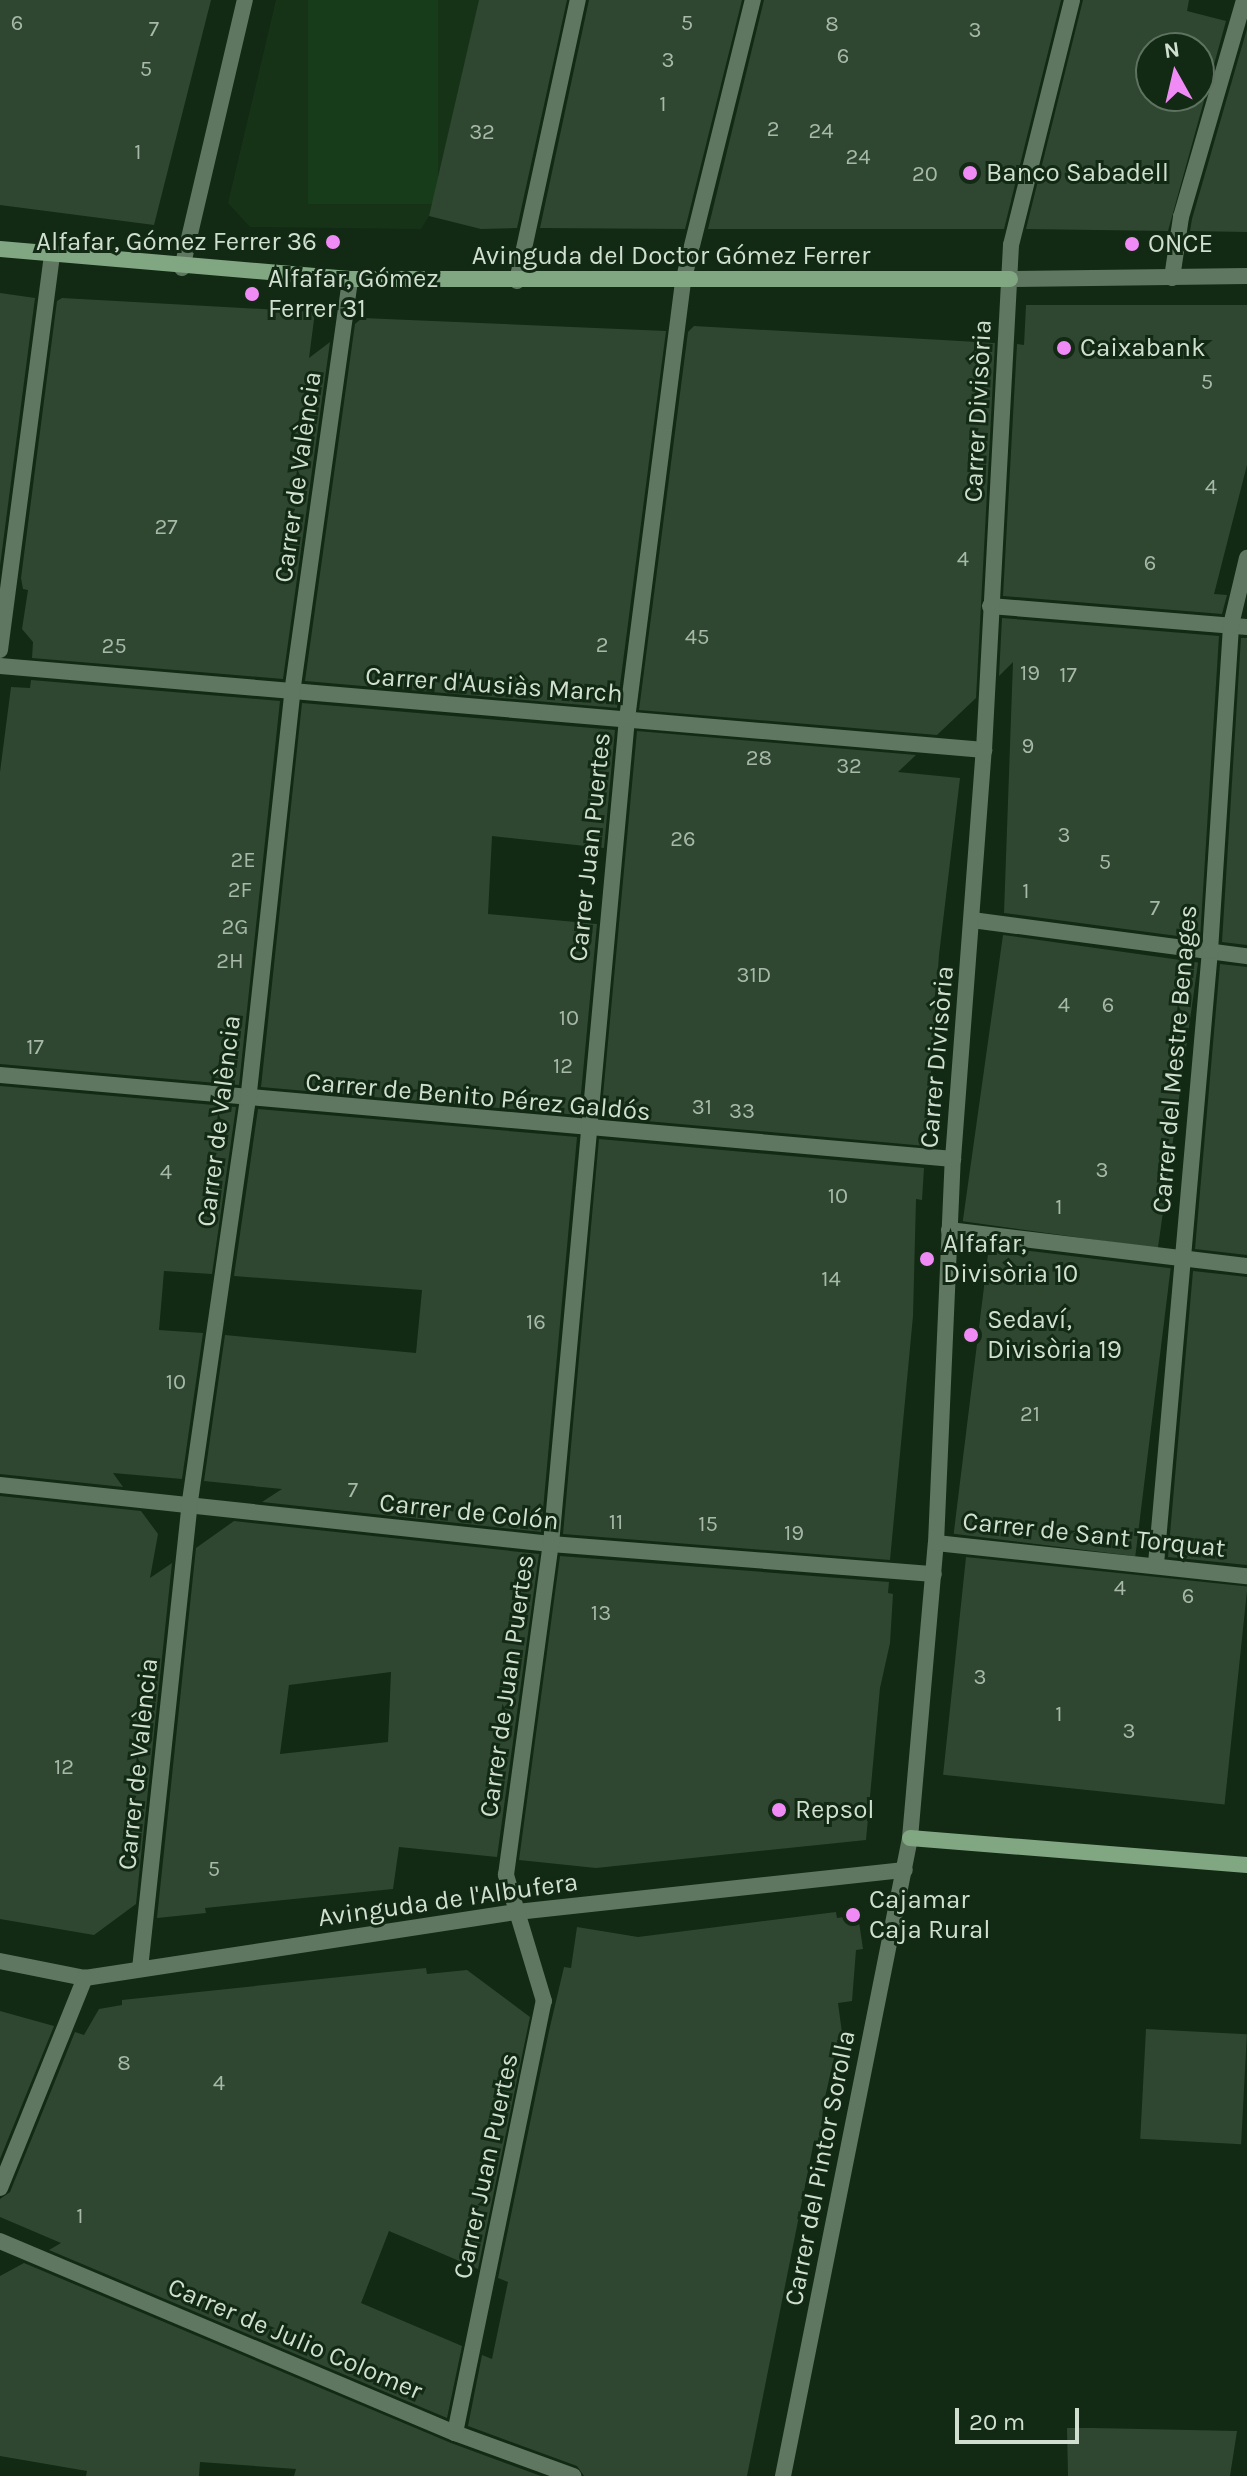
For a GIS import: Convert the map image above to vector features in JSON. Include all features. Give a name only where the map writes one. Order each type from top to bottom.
[{"type":"street","points":[[182,268],[245,0]]},
{"type":"street","points":[[517,281],[578,0]]},
{"type":"street","name":"Carrer Juan Puertes","points":[[586,1131],[627,719],[683,282],[753,0]]},
{"type":"street","name":"Carrer Divisòria","points":[[910,1838],[936,1543],[953,1159],[984,750],[1010,279],[1016,215],[1072,0]]},
{"type":"street","points":[[1172,278],[1181,217],[1244,0]]},
{"type":"street","name":"Avinguda del Doctor Gómez Ferrer","points":[[0,249],[182,268],[350,279],[683,282],[1247,276]]},
{"type":"street","points":[[0,650],[52,256]]},
{"type":"street","name":"Carrer de València","points":[[140,1969],[189,1508],[248,1101],[292,693],[350,279]]},
{"type":"street","name":"Carrer del Mestre Benages","points":[[1156,1564],[1247,558]]},
{"type":"street","points":[[990,606],[1239,626]]},
{"type":"street","name":"Carrer d'Ausiàs March","points":[[0,666],[984,750]]},
{"type":"street","points":[[972,920],[1247,956]]},
{"type":"street","name":"Carrer de Benito Pérez Galdós","points":[[0,1075],[586,1131],[953,1159]]},
{"type":"street","name":"Carrer de Juan Puertes","points":[[517,1912],[506,1875],[551,1544],[586,1131]]},
{"type":"street","points":[[949,1230],[1247,1266]]},
{"type":"street","name":"Carrer de Colón","points":[[0,1485],[189,1508],[551,1544],[934,1574]]},
{"type":"street","name":"Carrer de Sant Torquat","points":[[936,1543],[1247,1576]]},
{"type":"street","points":[[910,1838],[1247,1865]]},
{"type":"street","name":"Carrer del Pintor Sorolla","points":[[783,2476],[910,1838]]},
{"type":"street","name":"Avinguda de l'Albufera","points":[[0,1961],[85,1978],[517,1912],[905,1870]]},
{"type":"street","name":"Carrer Juan Puertes","points":[[455,2433],[544,2001],[517,1912]]},
{"type":"street","points":[[0,2188],[85,1978]]},
{"type":"street","name":"Carrer de Julio Colomer","points":[[0,2241],[455,2433],[573,2476]]},
{"type":"shaded area","points":[[276,0],[546,0],[471,36],[429,216],[421,229],[250,227],[228,203]]},
{"type":"shaded area","points":[[308,0],[438,0],[438,204],[308,204]]},
{"type":"building","points":[[0,0],[211,0],[154,225],[0,205]]},
{"type":"building","points":[[479,0],[567,0],[517,228],[481,229],[429,216]]},
{"type":"building","points":[[589,0],[742,0],[685,229],[540,228]]},
{"type":"building","points":[[764,0],[1061,0],[1004,229],[708,229]]},
{"type":"building","points":[[1083,0],[1189,0],[1187,11],[1226,21],[1215,61],[1215,32],[1135,32],[1135,112],[1201,112],[1168,231],[1026,229]]},
{"type":"building","points":[[1247,29],[1247,232],[1190,231],[1192,219]]},
{"type":"building","points":[[0,293],[35,298],[0,566]]},
{"type":"building","points":[[62,298],[315,312],[309,358],[330,342],[283,679],[32,658],[33,642],[22,629],[28,590],[23,589],[21,578],[57,301]]},
{"type":"building","points":[[1026,305],[1247,305],[1247,465],[1214,594],[1227,595],[1222,614],[1003,596],[1017,344],[1024,345]]},
{"type":"building","points":[[362,318],[666,331],[617,708],[305,681],[355,324]]},
{"type":"building","points":[[694,326],[995,343],[976,698],[937,735],[639,710],[688,332]]},
{"type":"building","points":[[1002,618],[1219,636],[1200,939],[1004,913],[1013,662],[999,676]]},
{"type":"building","points":[[1241,638],[1247,638],[1247,945],[1222,942]]},
{"type":"building","points":[[31,680],[280,701],[239,1085],[0,1064],[0,772],[11,687],[30,688]]},
{"type":"building","points":[[302,703],[615,730],[604,848],[492,836],[488,914],[597,924],[579,1115],[261,1087]]},
{"type":"building","points":[[637,731],[916,755],[898,772],[960,778],[939,955],[926,1146],[601,1117]]},
{"type":"building","points":[[1003,935],[1198,962],[1158,1249],[963,1221]]},
{"type":"building","points":[[1220,964],[1247,967],[1247,1255],[1195,1249]]},
{"type":"building","points":[[0,1086],[236,1107],[212,1274],[164,1271],[159,1330],[203,1333],[182,1479],[113,1473],[123,1487],[0,1474]]},
{"type":"building","points":[[258,1109],[577,1137],[541,1532],[262,1502],[282,1489],[204,1481],[225,1335],[416,1353],[422,1290],[234,1276]]},
{"type":"building","points":[[599,1139],[924,1168],[922,1200],[916,1199],[913,1316],[890,1560],[563,1534]]},
{"type":"building","points":[[989,1246],[1171,1268],[1135,1556],[954,1534]]},
{"type":"building","points":[[1193,1271],[1247,1277],[1247,1565],[1168,1557]]},
{"type":"building","points":[[0,1496],[141,1511],[158,1534],[150,1578],[172,1563],[136,1904],[94,1935],[0,1919]]},
{"type":"building","points":[[234,1521],[539,1554],[497,1857],[399,1847],[393,1889],[205,1908],[206,1913],[157,1918],[196,1548]],"holes":[[[391,1672],[388,1742],[280,1754],[289,1685]]]},
{"type":"building","points":[[560,1556],[889,1582],[888,1593],[893,1594],[890,1643],[880,1688],[866,1840],[596,1868],[519,1860]]},
{"type":"building","points":[[966,1557],[1247,1587],[1225,1804],[943,1775]]},
{"type":"building","points":[[836,1912],[837,1918],[858,1915],[863,1949],[856,1950],[852,2001],[838,2003],[843,2040],[837,2040],[839,2058],[834,2058],[823,2106],[821,2140],[814,2141],[747,2476],[584,2476],[577,2466],[468,2426],[482,2355],[492,2359],[508,2282],[498,2278],[549,2031],[564,1967],[571,1968],[577,1927],[638,1937]]},
{"type":"building","points":[[426,1968],[427,1974],[467,1970],[530,2017],[478,2269],[389,2231],[361,2303],[462,2346],[447,2418],[49,2250],[61,2243],[0,2217],[0,2199],[10,2192],[75,2032],[84,2035],[99,2009],[122,2005],[122,2000]]},
{"type":"building","points":[[0,2011],[54,2026],[0,2159]]},
{"type":"building","points":[[1146,2029],[1247,2034],[1241,2144],[1140,2139]]},
{"type":"building","points":[[24,2263],[451,2443],[541,2476],[294,2476],[296,2469],[200,2462],[199,2476],[86,2476],[87,2471],[0,2456],[0,2276]]},
{"type":"building","points":[[1067,2428],[1237,2431],[1230,2476],[1068,2476]]},
{"type":"place","name":"Banco Sabadell","points":[[970,173]]},
{"type":"place","name":"Alfafar, Gómez Ferrer 36","points":[[333,242]]},
{"type":"place","name":"ONCE","points":[[1132,244]]},
{"type":"place","name":"Alfafar, Gómez Ferrer 31","points":[[252,294]]},
{"type":"place","name":"Caixabank","points":[[1064,348]]},
{"type":"place","name":"Alfafar, Divisòria 10","points":[[927,1259]]},
{"type":"place","name":"Sedaví, Divisòria 19","points":[[971,1335]]},
{"type":"place","name":"Repsol","points":[[779,1810]]},
{"type":"place","name":"Cajamar Caja Rural","points":[[853,1915]]}]
